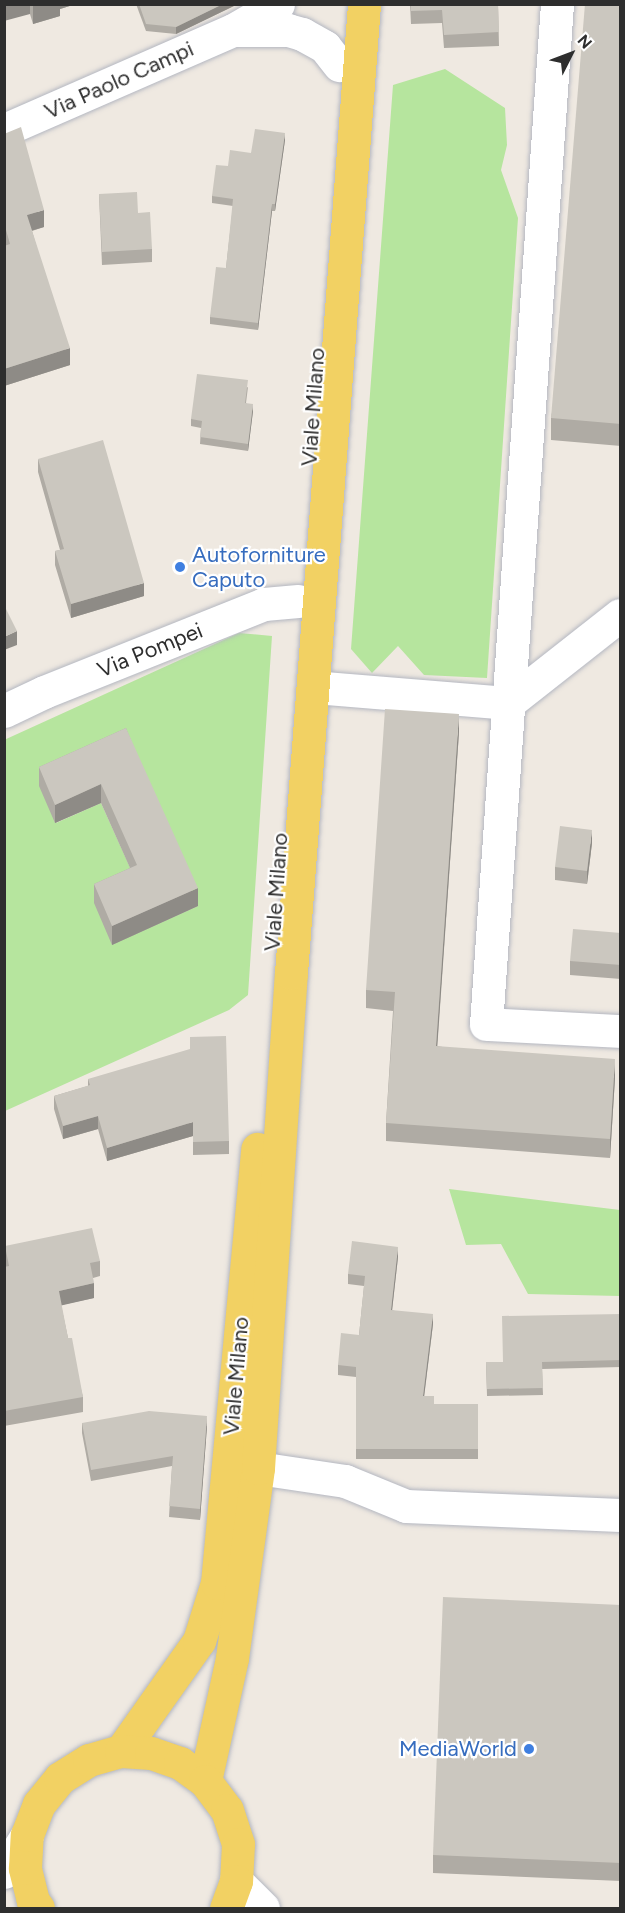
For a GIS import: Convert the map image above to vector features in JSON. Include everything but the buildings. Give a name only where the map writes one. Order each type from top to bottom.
[{"type":"main road","name":"Viale Milano","points":[[121,1751],[199,1641],[217,1583],[256,1167],[344,4]]},
{"type":"main road","name":"Viale Milano","points":[[205,1781],[232,1658],[258,1468],[291,973],[364,4]]},
{"type":"main road","points":[[38,1908],[33,1901],[25,1868],[27,1835],[39,1804],[60,1778],[89,1760],[121,1751],[152,1753],[180,1763],[205,1781],[227,1810],[238,1844],[231,1895]]},
{"type":"street","name":"Via Paolo Campi","points":[[4,130],[233,30],[278,4]]},
{"type":"street","points":[[557,4],[486,1024],[621,1031]]},
{"type":"street","name":"Via Paolo Campi","points":[[233,30],[288,30],[302,34],[325,47],[339,65]]},
{"type":"street","name":"Via Pompei","points":[[4,711],[52,688],[264,604],[298,600]]},
{"type":"street","points":[[313,687],[508,703],[621,615]]},
{"type":"street","points":[[258,1468],[345,1480],[406,1506],[621,1515]]},
{"type":"street","points":[[4,1872],[27,1835]]},
{"type":"street","points":[[231,1895],[263,1908]]},
{"type":"green space","points":[[445,69],[505,108],[507,145],[501,170],[518,218],[487,678],[424,675],[398,646],[372,673],[351,649],[393,85]]},
{"type":"green space","points":[[239,633],[272,636],[248,995],[229,1010],[5,1111],[4,740]],"holes":[[[126,747],[198,906],[113,944],[137,883],[101,803],[56,823]]]},
{"type":"green space","points":[[449,1189],[620,1210],[620,1296],[528,1294],[501,1244],[466,1245]]},
{"type":"place","name":"Autoforniture Caputo","points":[[180,567]]},
{"type":"place","name":"MediaWorld","points":[[529,1749]]}]
